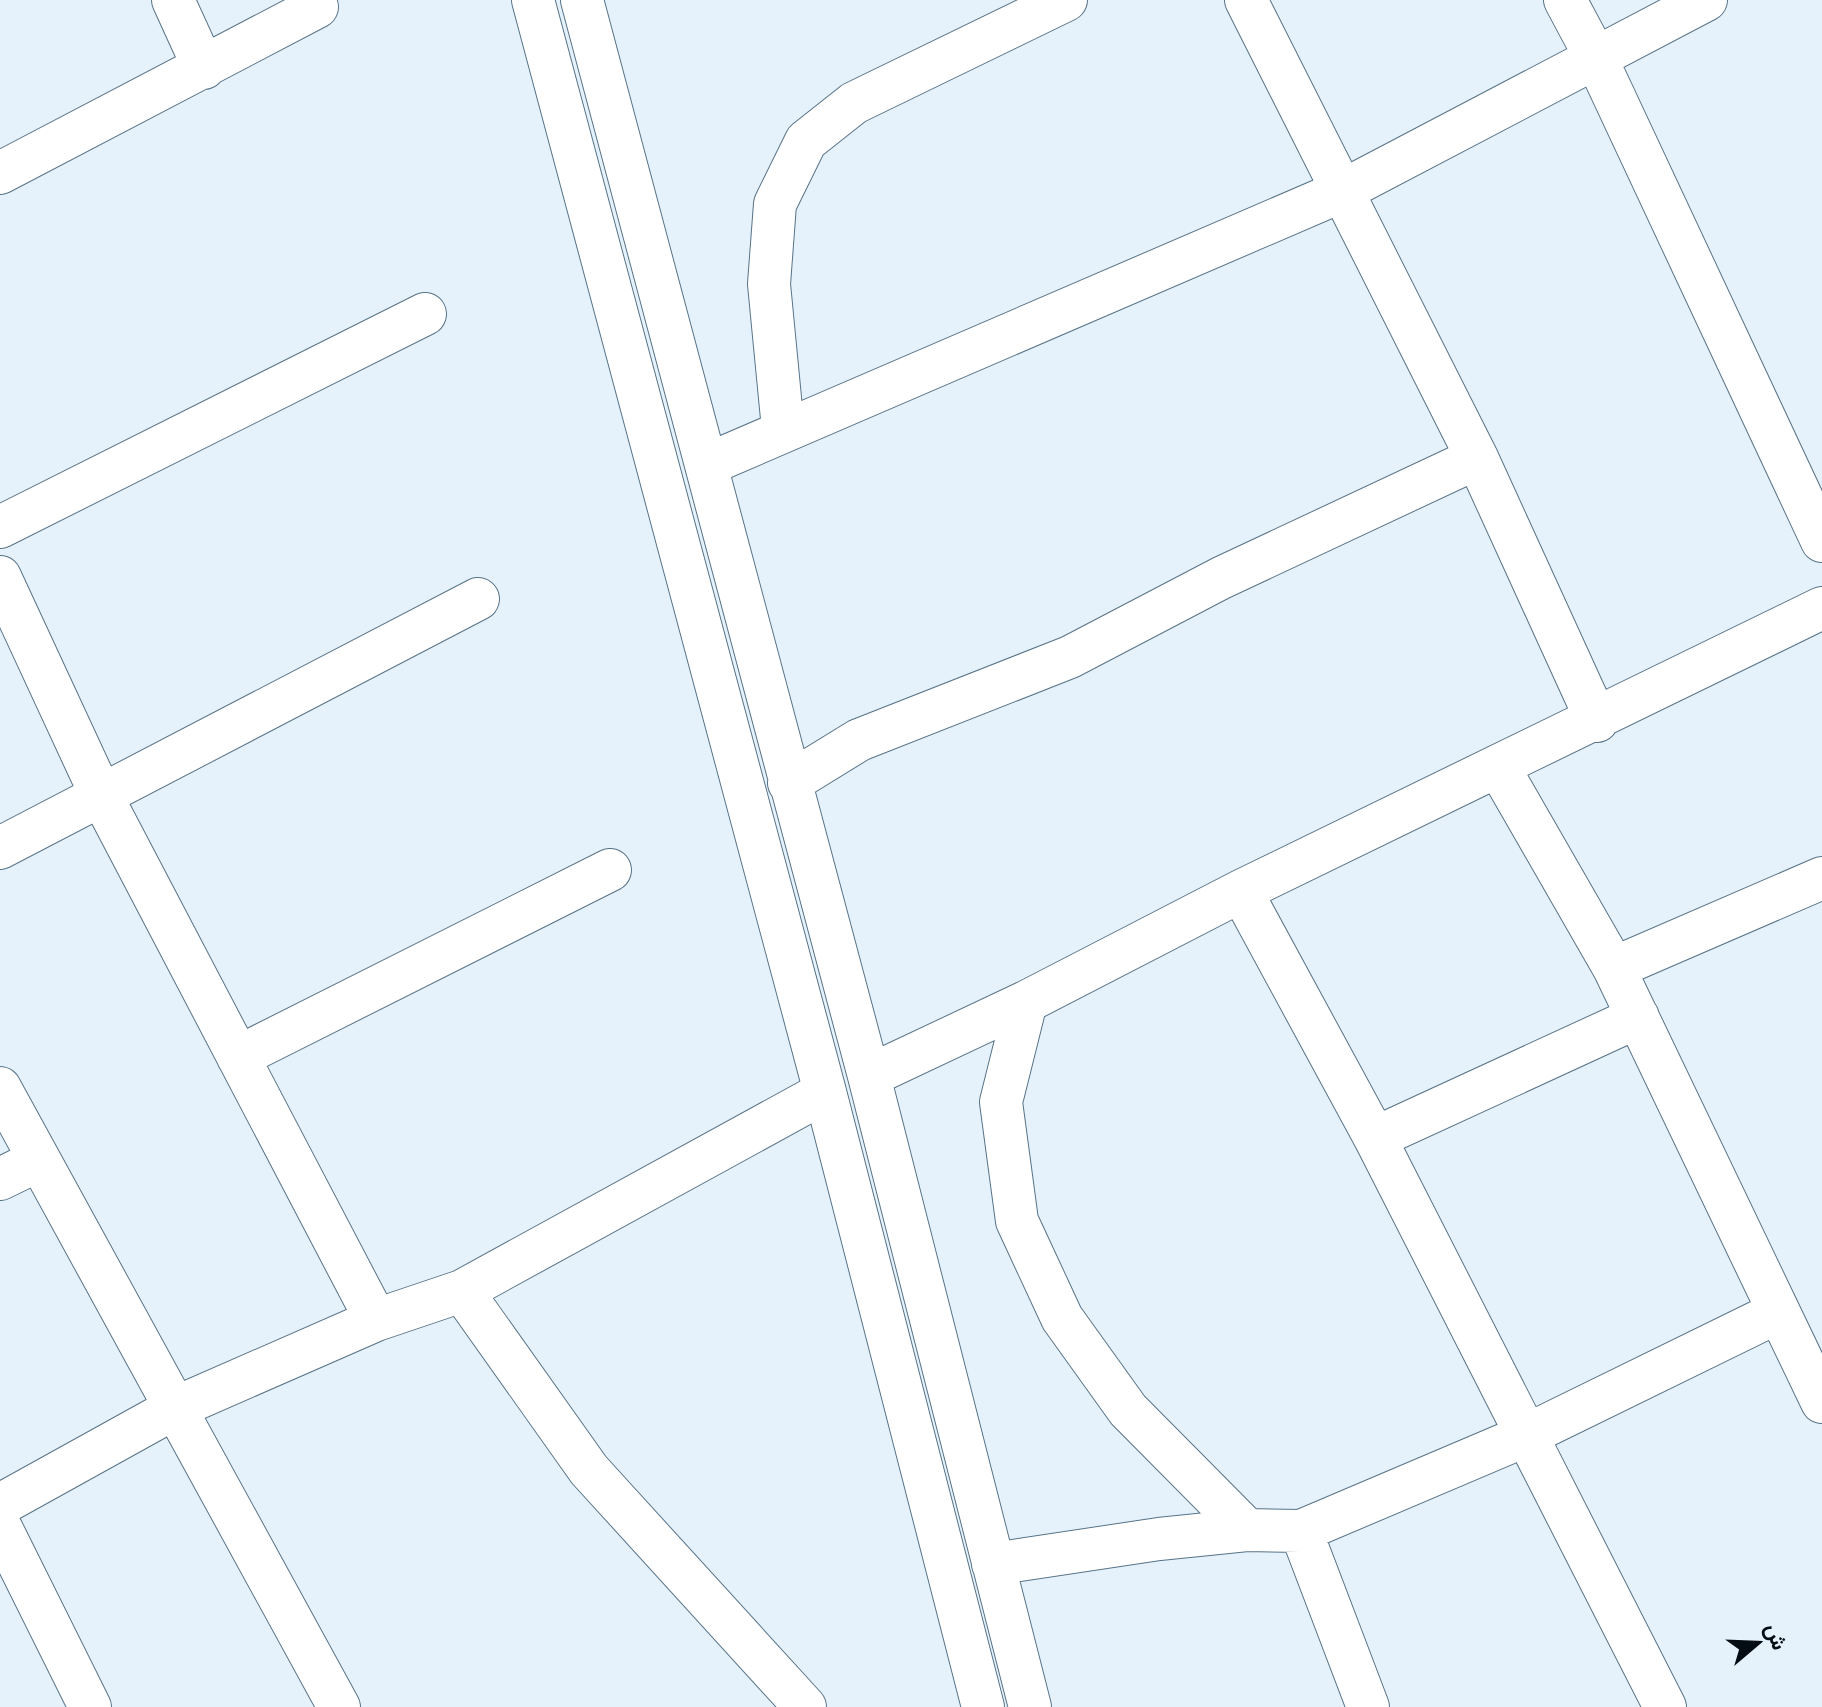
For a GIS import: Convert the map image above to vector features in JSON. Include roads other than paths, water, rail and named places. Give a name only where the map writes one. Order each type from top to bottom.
[{"type":"street","points":[[173,0],[204,68]]},
{"type":"street","points":[[533,0],[825,1092],[983,1707]]},
{"type":"street","points":[[582,0],[869,1076],[1030,1707]]},
{"type":"street","points":[[783,429],[769,284],[775,204],[806,141],[854,103],[1066,0]]},
{"type":"street","points":[[1246,0],[1477,458],[1597,721]]},
{"type":"street","points":[[1565,0],[1596,58],[1822,541]]},
{"type":"street","points":[[706,465],[783,429],[941,366],[1342,191],[1706,0]]},
{"type":"street","points":[[0,173],[317,7]]},
{"type":"street","points":[[0,527],[425,314]]},
{"type":"street","points":[[789,783],[859,740],[1070,657],[1221,578],[1477,458]]},
{"type":"street","points":[[0,577],[101,795],[376,1320]]},
{"type":"street","points":[[0,848],[478,599]]},
{"type":"street","points":[[869,1076],[1026,1002],[1241,891],[1597,721],[1822,608]]},
{"type":"street","points":[[1499,768],[1614,968],[1822,1402]]},
{"type":"street","points":[[238,1057],[610,870]]},
{"type":"street","points":[[1614,968],[1822,878]]},
{"type":"street","points":[[1241,891],[1375,1138],[1665,1707]]},
{"type":"street","points":[[1026,1002],[1001,1102],[1017,1221],[1062,1318],[1128,1410],[1247,1530]]},
{"type":"street","points":[[1375,1138],[1638,1017]]},
{"type":"street","points":[[0,1088],[339,1707]]},
{"type":"street","points":[[0,1505],[175,1408],[376,1320],[462,1291],[825,1092]]},
{"type":"street","points":[[0,1179],[39,1160]]},
{"type":"street","points":[[462,1291],[589,1470],[805,1707]]},
{"type":"street","points":[[993,1564],[1077,1549],[1247,1530],[1301,1531],[1527,1435],[1778,1312]]},
{"type":"street","points":[[0,1526],[90,1707]]},
{"type":"street","points":[[1301,1531],[1368,1707]]}]
